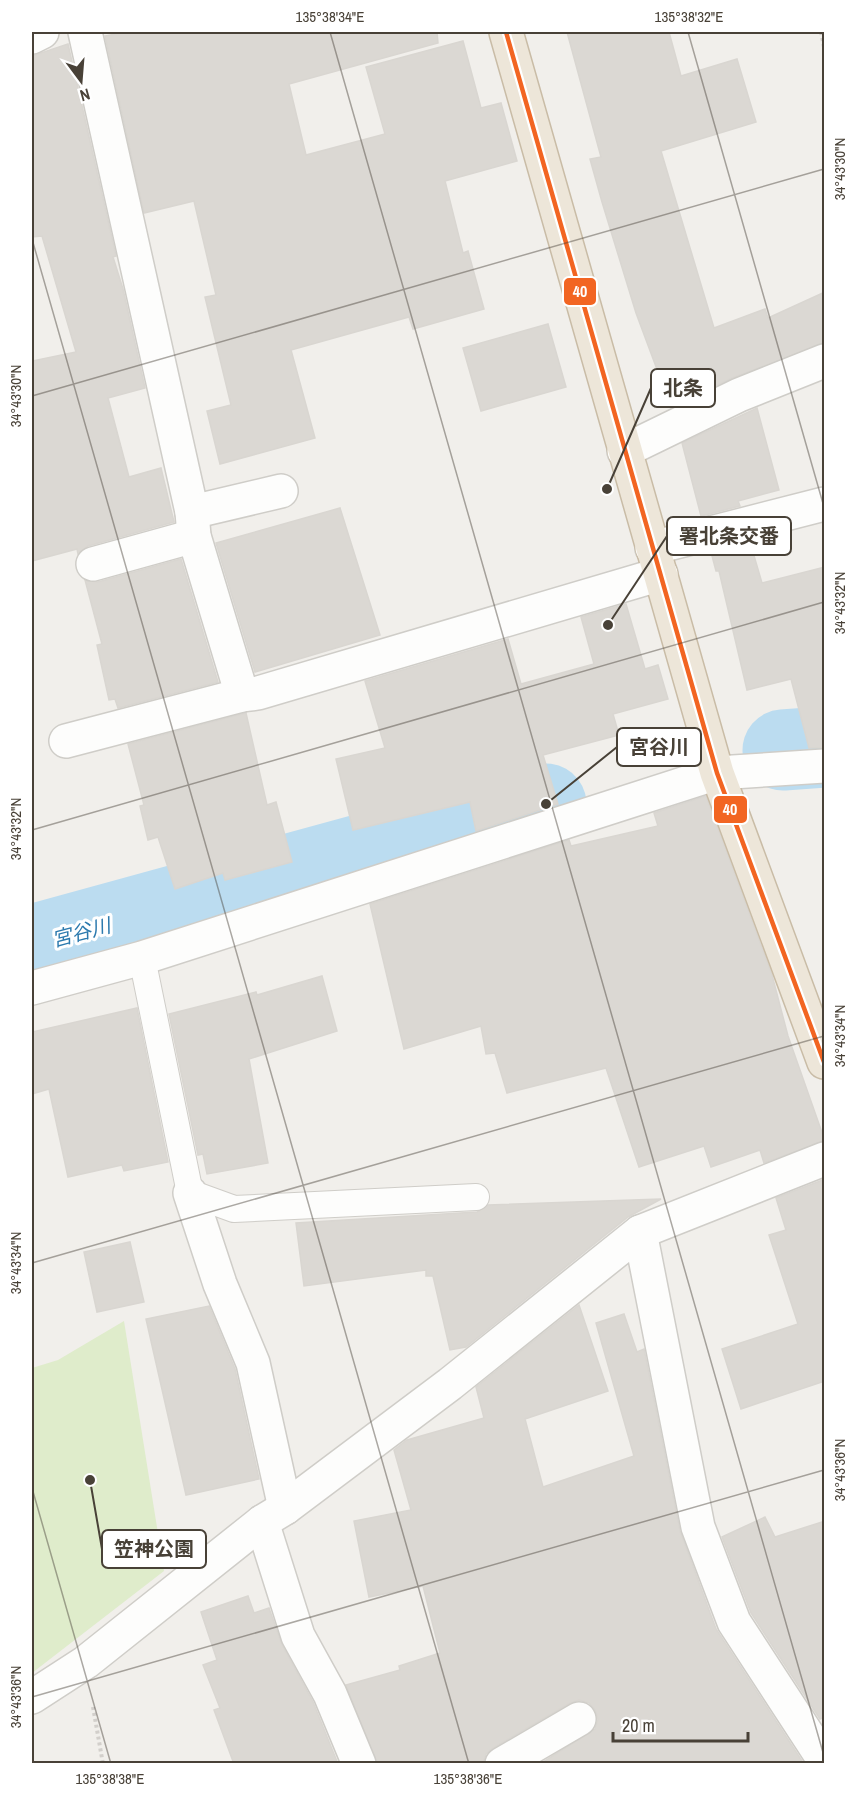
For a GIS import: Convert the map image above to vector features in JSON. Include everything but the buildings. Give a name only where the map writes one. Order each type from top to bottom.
[{"type":"highway","points":[[506,32],[717,773],[825,1062]]},
{"type":"street","points":[[32,37],[42,32]]},
{"type":"street","points":[[85,32],[193,524],[242,695]]},
{"type":"street","points":[[624,451],[739,395],[825,361]]},
{"type":"street","points":[[93,564],[280,491]]},
{"type":"street","points":[[66,741],[242,695],[258,693],[825,504]]},
{"type":"street","points":[[32,988],[142,958],[717,773],[825,766]]},
{"type":"street","points":[[32,1697],[86,1662],[274,1515],[450,1384],[640,1232],[825,1159]]},
{"type":"street","points":[[190,1193],[220,1284],[253,1363],[274,1515],[298,1636],[330,1694],[359,1764]]},
{"type":"street","points":[[640,1232],[698,1527],[734,1622],[824,1760],[820,1764]]},
{"type":"street","points":[[502,1764],[579,1719]]},
{"type":"lane","points":[[142,958],[190,1193],[234,1209],[476,1197]]},
{"type":"path","points":[[821,32],[825,47]]},
{"type":"path","points":[[86,1662],[103,1764]]},
{"type":"green space","points":[[124,1321],[164,1571],[32,1673],[32,1368],[58,1360]]},
{"type":"waterway","name":"宮谷川","points":[[783,750],[824,747]]},
{"type":"waterway","name":"宮谷川","points":[[32,945],[546,804]]},
{"type":"transit line","name":"40","points":[[506,32],[717,773],[824,1062]]},
{"type":"place","name":"北条","points":[[607,489]]},
{"type":"place","name":"署北条交番","points":[[608,625]]},
{"type":"place","name":"宮谷川","points":[[546,804]]},
{"type":"place","name":"笠神公園","points":[[90,1480]]}]
